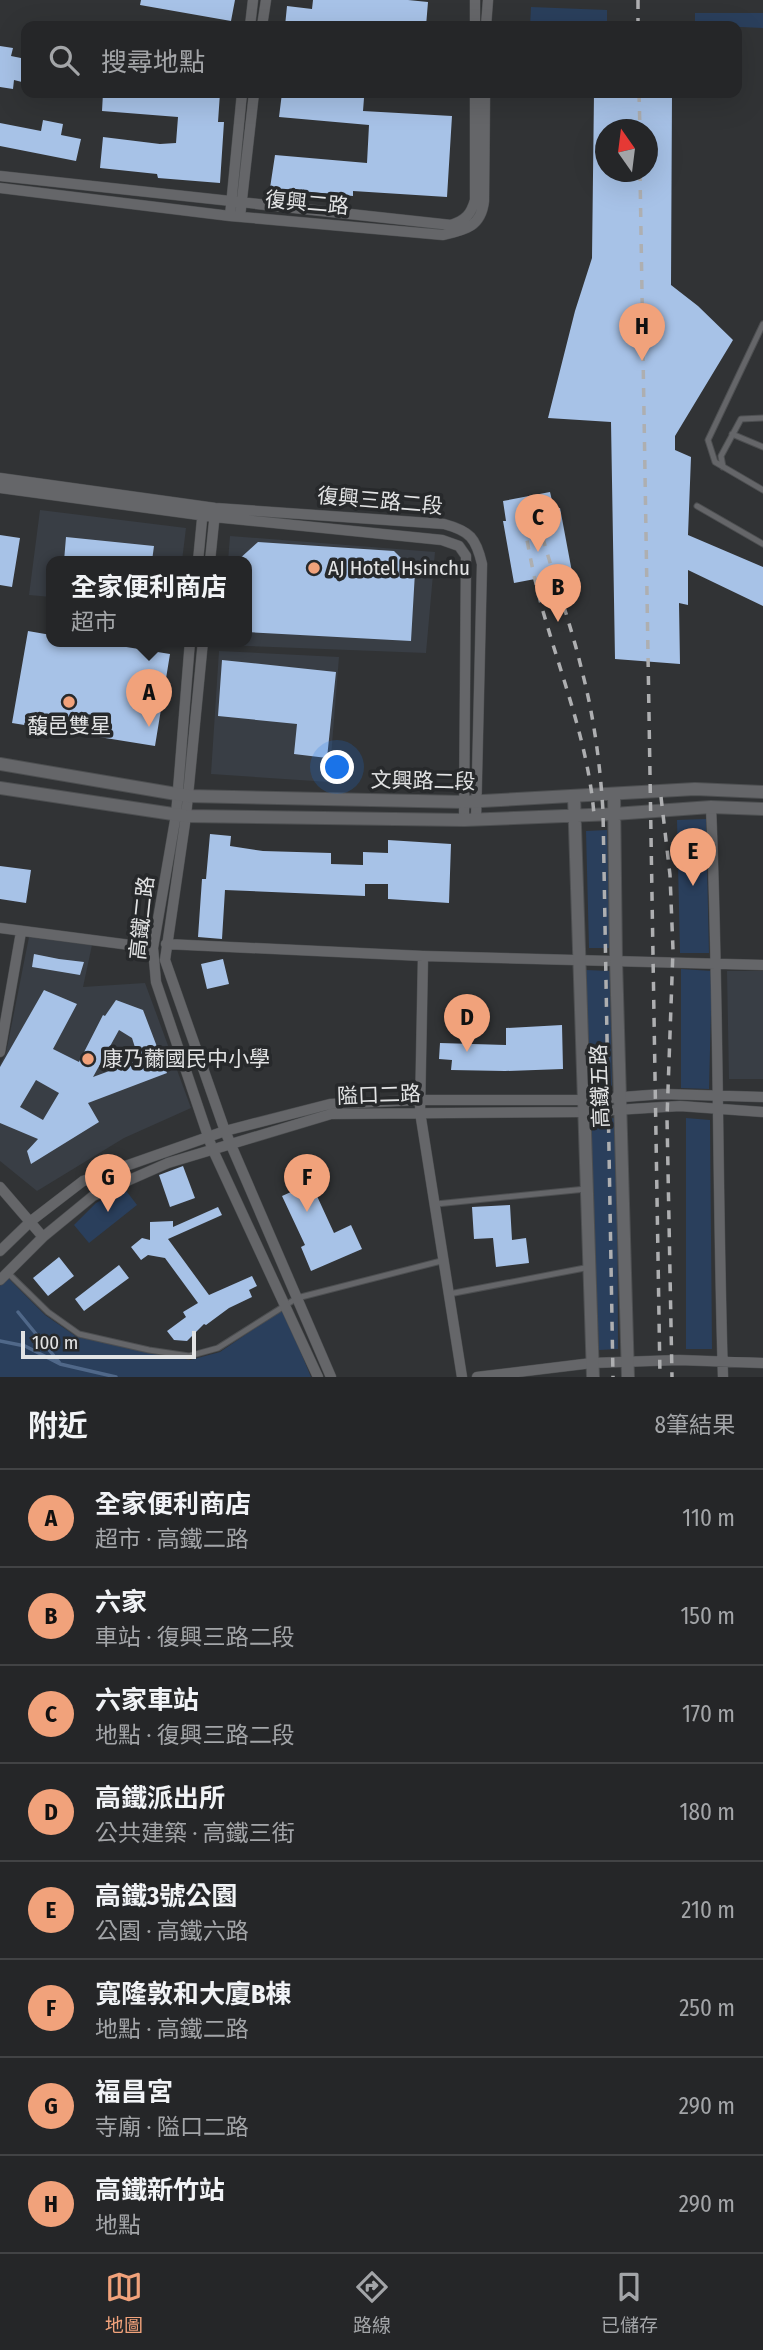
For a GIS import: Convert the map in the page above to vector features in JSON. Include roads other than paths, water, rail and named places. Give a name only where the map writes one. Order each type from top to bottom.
[{"type":"street","points":[[251,21],[253,0]]},
{"type":"street","points":[[263,21],[265,0]]},
{"type":"street","points":[[475,0],[475,21]]},
{"type":"street","points":[[486,21],[488,0]]},
{"type":"street","points":[[235,216],[242,98]]},
{"type":"street","points":[[235,201],[253,98]]},
{"type":"street","name":"復興二路","points":[[0,176],[451,225],[463,221],[471,212],[475,200],[475,98]]},
{"type":"street","name":"復興二路","points":[[0,188],[235,216],[443,235],[468,230],[481,216],[485,98]]},
{"type":"street","name":"復興三路二段","points":[[0,478],[215,512],[442,540],[459,546],[466,555],[470,820]]},
{"type":"street","name":"復興三路二段","points":[[0,488],[203,510]]},
{"type":"street","points":[[198,556],[203,510]]},
{"type":"street","points":[[211,556],[215,512]]},
{"type":"street","name":"復興三路二段","points":[[215,512],[444,524],[468,533],[478,547],[482,564],[470,802]]},
{"type":"street","name":"高鐵二路","points":[[190,647],[181,815],[165,960],[225,1131],[331,1377]]},
{"type":"street","name":"高鐵二路","points":[[182,795],[201,647]]},
{"type":"street","name":"文興路二段","points":[[0,764],[182,795],[470,802],[695,789],[763,792]]},
{"type":"street","name":"文興路二段","points":[[0,788],[181,815],[470,820],[711,807],[763,809]]},
{"type":"street","name":"高鐵五路","points":[[614,794],[628,1377]]},
{"type":"street","name":"高鐵五路","points":[[574,796],[593,1377]]},
{"type":"street","points":[[711,807],[717,964],[717,1109],[723,1377]]},
{"type":"street","name":"高鐵二路","points":[[181,815],[153,948],[156,982],[212,1148],[318,1377]]},
{"type":"street","points":[[0,928],[153,948]]},
{"type":"street","points":[[0,1052],[21,932]]},
{"type":"street","points":[[166,944],[423,956],[763,965]]},
{"type":"street","points":[[423,956],[420,1112],[462,1377]]},
{"type":"street","points":[[680,1094],[680,1107]]},
{"type":"street","name":"隘口二路","points":[[3,1276],[43,1237],[93,1196],[168,1163],[331,1114],[583,1106],[620,1096],[680,1094],[763,1097]]},
{"type":"street","name":"隘口二路","points":[[0,1251],[31,1221],[83,1181],[225,1131],[330,1104],[420,1100],[583,1106],[620,1110],[680,1107],[763,1112]]},
{"type":"street","points":[[0,1187],[43,1237]]},
{"type":"street","points":[[0,1262],[3,1276]]},
{"type":"street","points":[[477,1377],[593,1363],[723,1360],[763,1363]]},
{"type":"lane","points":[[763,324],[708,440],[715,461],[763,490]]},
{"type":"lane","points":[[723,467],[721,456],[741,419],[763,418]]},
{"type":"lane","points":[[732,434],[763,447]]},
{"type":"lane","points":[[697,506],[763,544]]},
{"type":"lane","points":[[436,1204],[586,1189]]},
{"type":"lane","points":[[3,1276],[79,1334],[189,1356],[218,1348],[297,1298],[444,1260]]},
{"type":"lane","points":[[449,1294],[590,1267]]},
{"type":"waterway","points":[[18,1312],[59,1362]]},
{"type":"waterway","points":[[0,1341],[25,1346],[60,1364],[116,1377]]},
{"type":"railway","points":[[638,0],[638,21]]},
{"type":"railway","points":[[639,98],[640,119]]},
{"type":"railway","points":[[640,182],[660,1377]]},
{"type":"railway","points":[[538,520],[586,688],[602,793],[613,1377]]},
{"type":"railway","points":[[524,523],[540,602],[582,743],[594,815]]},
{"type":"railway","points":[[661,797],[670,875],[673,950],[667,1118],[672,1377]]},
{"type":"place","name":"高鐵新竹站","points":[[642,361]]},
{"type":"place","name":"六家車站","points":[[538,552]]},
{"type":"place","name":"AJ Hotel Hsinchu","points":[[314,568]]},
{"type":"place","name":"六家","points":[[558,622]]},
{"type":"place","name":"馥邑雙星","points":[[69,702]]},
{"type":"place","name":"全家便利商店","points":[[149,727]]},
{"type":"place","name":"高鐵3號公園","points":[[693,886]]},
{"type":"place","name":"高鐵派出所","points":[[467,1052]]},
{"type":"place","name":"康乃薾國民中小學","points":[[88,1059]]},
{"type":"place","name":"福昌宮","points":[[108,1212]]},
{"type":"place","name":"寬隆敦和大廈B棟","points":[[307,1212]]}]
